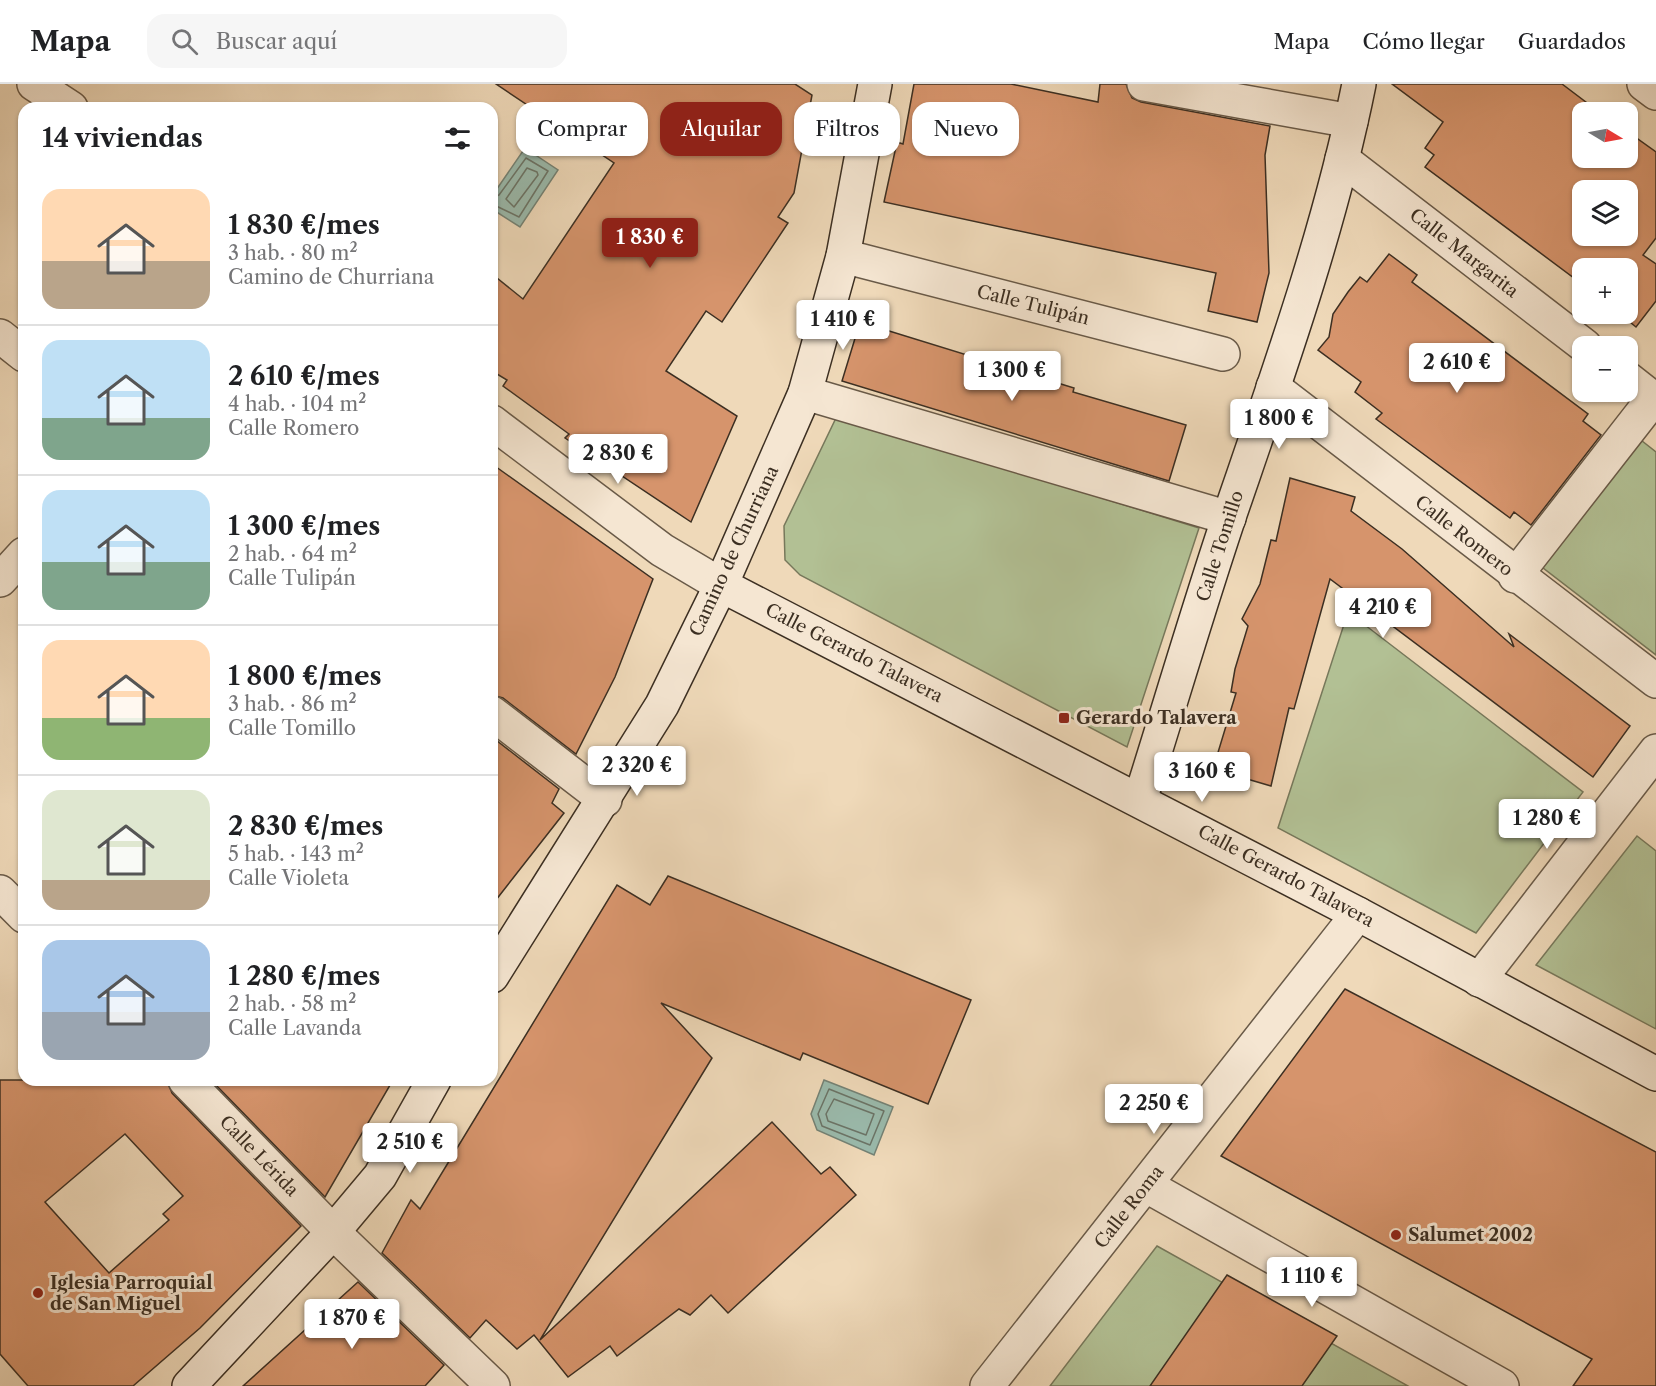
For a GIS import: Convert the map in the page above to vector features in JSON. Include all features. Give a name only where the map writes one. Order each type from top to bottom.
[{"type":"street","points":[[34,84],[62,102]]},
{"type":"street","points":[[1144,84],[1351,122]]},
{"type":"street","name":"Calle Tomillo","points":[[1140,800],[1273,387],[1342,159],[1359,84]]},
{"type":"street","points":[[1644,84],[1656,93]]},
{"type":"street","name":"Camino de Churriana","points":[[498,967],[605,800],[662,705],[720,585],[805,393],[843,256],[872,85]]},
{"type":"street","name":"Calle Margarita","points":[[1342,159],[1572,336]]},
{"type":"street","name":"Calle Tulipán","points":[[843,256],[1223,354]]},
{"type":"street","points":[[0,336],[18,350]]},
{"type":"street","name":"Calle Romero","points":[[1273,387],[1515,576],[1656,681]]},
{"type":"street","points":[[805,393],[1229,518]]},
{"type":"street","points":[[1515,576],[1645,393]]},
{"type":"street","name":"Calle Gerardo Talavera","points":[[498,427],[662,550],[720,585],[1140,800],[1656,1074]]},
{"type":"street","points":[[0,580],[18,560]]},
{"type":"street","points":[[498,718],[605,800]]},
{"type":"street","points":[[1479,980],[1656,751]]},
{"type":"street","points":[[0,892],[18,910]]},
{"type":"street","name":"Calle Roma","points":[[987,1386],[1358,914]]},
{"type":"street","name":"Calle Lérida","points":[[190,1086],[333,1232],[493,1386]]},
{"type":"street","points":[[189,1386],[333,1232],[380,1176],[431,1086]]},
{"type":"street","points":[[1146,1186],[1502,1386]]},
{"type":"green space","points":[[837,416],[1199,528],[1127,747],[800,575],[785,560],[784,526]]},
{"type":"green space","points":[[1623,426],[1656,452],[1656,655],[1525,554]]},
{"type":"green space","points":[[1348,612],[1583,792],[1476,933],[1278,828]]},
{"type":"green space","points":[[1637,836],[1656,851],[1656,1029],[1536,965]]},
{"type":"green space","points":[[1157,1246],[1408,1386],[1050,1386]]},
{"type":"water","points":[[520,156],[537,156],[558,170],[520,227],[498,213],[498,187]]},
{"type":"water","points":[[824,1080],[893,1107],[874,1155],[817,1130],[811,1114]]},
{"type":"building","points":[[496,84],[795,84],[812,95],[811,102],[794,102],[794,156],[801,156],[794,193],[778,217],[788,223],[722,322],[706,311],[666,371],[737,416],[691,522],[565,438],[569,434],[503,386],[507,380],[498,375],[498,279],[523,299],[614,163],[604,156],[648,156],[648,102],[523,102]]},
{"type":"building","points":[[914,84],[1011,84],[1098,102],[1100,84],[1126,84],[1132,98],[1141,102],[1270,126],[1265,155],[1269,273],[1257,322],[1208,311],[1216,273],[884,202],[894,156],[900,156],[900,143],[903,144]]},
{"type":"building","points":[[1392,84],[1562,84],[1586,102],[1572,102],[1572,168],[1638,168],[1638,139],[1656,152],[1656,238],[1643,255],[1656,264],[1656,301],[1636,327],[1632,324],[1638,324],[1638,258],[1572,258],[1572,277],[1425,167],[1434,155],[1425,148],[1443,122]]},
{"type":"building","points":[[1389,254],[1417,275],[1412,282],[1588,414],[1583,421],[1601,435],[1531,525],[1514,512],[1510,518],[1376,419],[1382,413],[1355,392],[1361,382],[1318,350],[1329,337],[1333,314],[1348,292],[1360,277],[1367,282]]},
{"type":"building","points":[[860,322],[1074,388],[1073,392],[1186,425],[1169,481],[842,381]]},
{"type":"building","points":[[498,468],[653,579],[615,677],[576,754],[503,698],[498,697]]},
{"type":"building","points":[[1290,478],[1355,497],[1351,511],[1402,549],[1514,647],[1509,634],[1630,726],[1593,777],[1330,579],[1294,709],[1289,708],[1271,786],[1213,769],[1236,693],[1231,692],[1235,669],[1248,626],[1242,619],[1260,584],[1271,540],[1276,541]]},
{"type":"building","points":[[498,742],[559,789],[552,803],[564,813],[498,897]]},
{"type":"building","points":[[668,876],[971,1000],[928,1104],[803,1053],[800,1060],[661,1003],[712,1058],[540,1340],[772,1122],[821,1174],[830,1167],[856,1195],[728,1313],[711,1295],[690,1315],[679,1309],[617,1356],[610,1346],[568,1377],[534,1335],[517,1349],[486,1320],[470,1338],[382,1253],[411,1200],[420,1209],[495,1086],[498,1086],[498,1081],[617,885],[650,905]]},
{"type":"building","points":[[1345,989],[1656,1152],[1656,1386],[1573,1386],[1592,1359],[1221,1156]]},
{"type":"building","points":[[0,1080],[18,1080],[18,1086],[169,1086],[172,1093],[301,1226],[200,1328],[133,1386],[28,1386],[0,1354]],"holes":[[[125,1134],[183,1196],[163,1214],[169,1220],[109,1273],[45,1202]]]},
{"type":"building","points":[[217,1086],[390,1086],[325,1197]]},
{"type":"building","points":[[1227,1275],[1337,1336],[1302,1386],[1150,1386]]},
{"type":"building","points":[[358,1282],[444,1365],[425,1386],[243,1386]]},
{"type":"place","name":"Gerardo Talavera","points":[[1064,718]]},
{"type":"place","name":"Salumet 2002","points":[[1396,1235]]},
{"type":"place","name":"Iglesia Parroquial de San Miguel","points":[[38,1293]]}]
